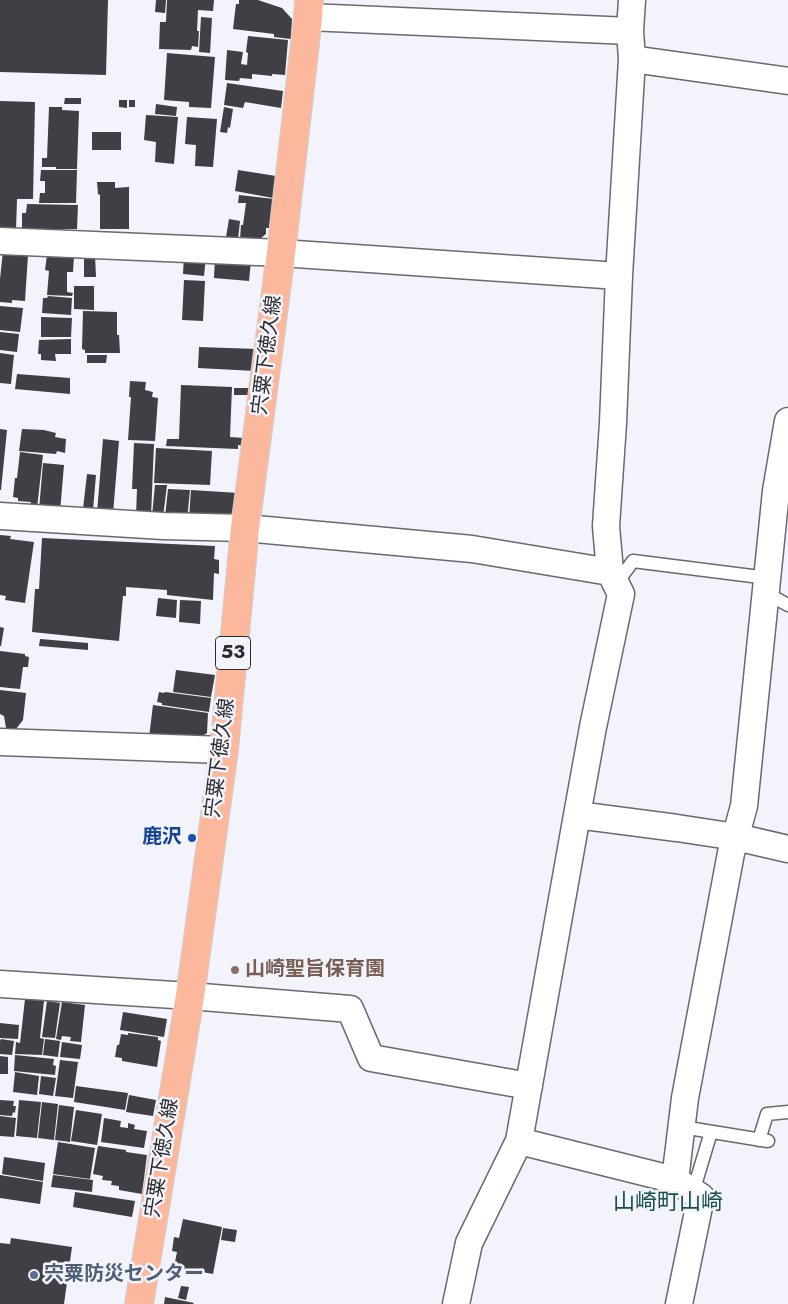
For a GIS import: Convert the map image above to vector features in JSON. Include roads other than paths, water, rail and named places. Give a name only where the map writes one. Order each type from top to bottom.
[{"type":"main road","name":"宍粟下徳久線","points":[[139,1304],[190,996],[224,750],[246,528],[281,253],[309,9]]},
{"type":"street","points":[[456,1304],[469,1243],[520,1141],[593,727],[621,594],[613,578],[606,526],[632,59],[630,31],[632,0]]},
{"type":"street","points":[[309,9],[630,31]]},
{"type":"street","points":[[632,59],[788,81]]},
{"type":"street","points":[[0,241],[281,253],[619,276]]},
{"type":"street","points":[[684,1186],[682,1127],[685,1098],[731,853],[744,806],[774,592],[788,421]]},
{"type":"street","points":[[0,516],[163,526],[246,528],[472,549],[613,578]]},
{"type":"street","points":[[0,742],[224,750]]},
{"type":"street","points":[[577,815],[736,837],[788,849]]},
{"type":"street","points":[[0,984],[190,996],[350,1009],[371,1058],[529,1086]]},
{"type":"street","points":[[520,1141],[684,1186],[701,1196],[679,1304]]},
{"type":"lane","points":[[613,578],[633,561],[774,592]]},
{"type":"lane","points":[[682,1127],[763,1141],[767,1114],[788,1112]]},
{"type":"lane","points":[[684,1186],[711,1132]]},
{"type":"place","name":"鹿沢","points":[[192,838]]},
{"type":"place","name":"山崎聖旨保育園","points":[[235,970]]},
{"type":"place","name":"宍粟防災センター","points":[[34,1275]]},
{"type":"district","name":"山崎町山崎","points":[[668,1204]]}]
